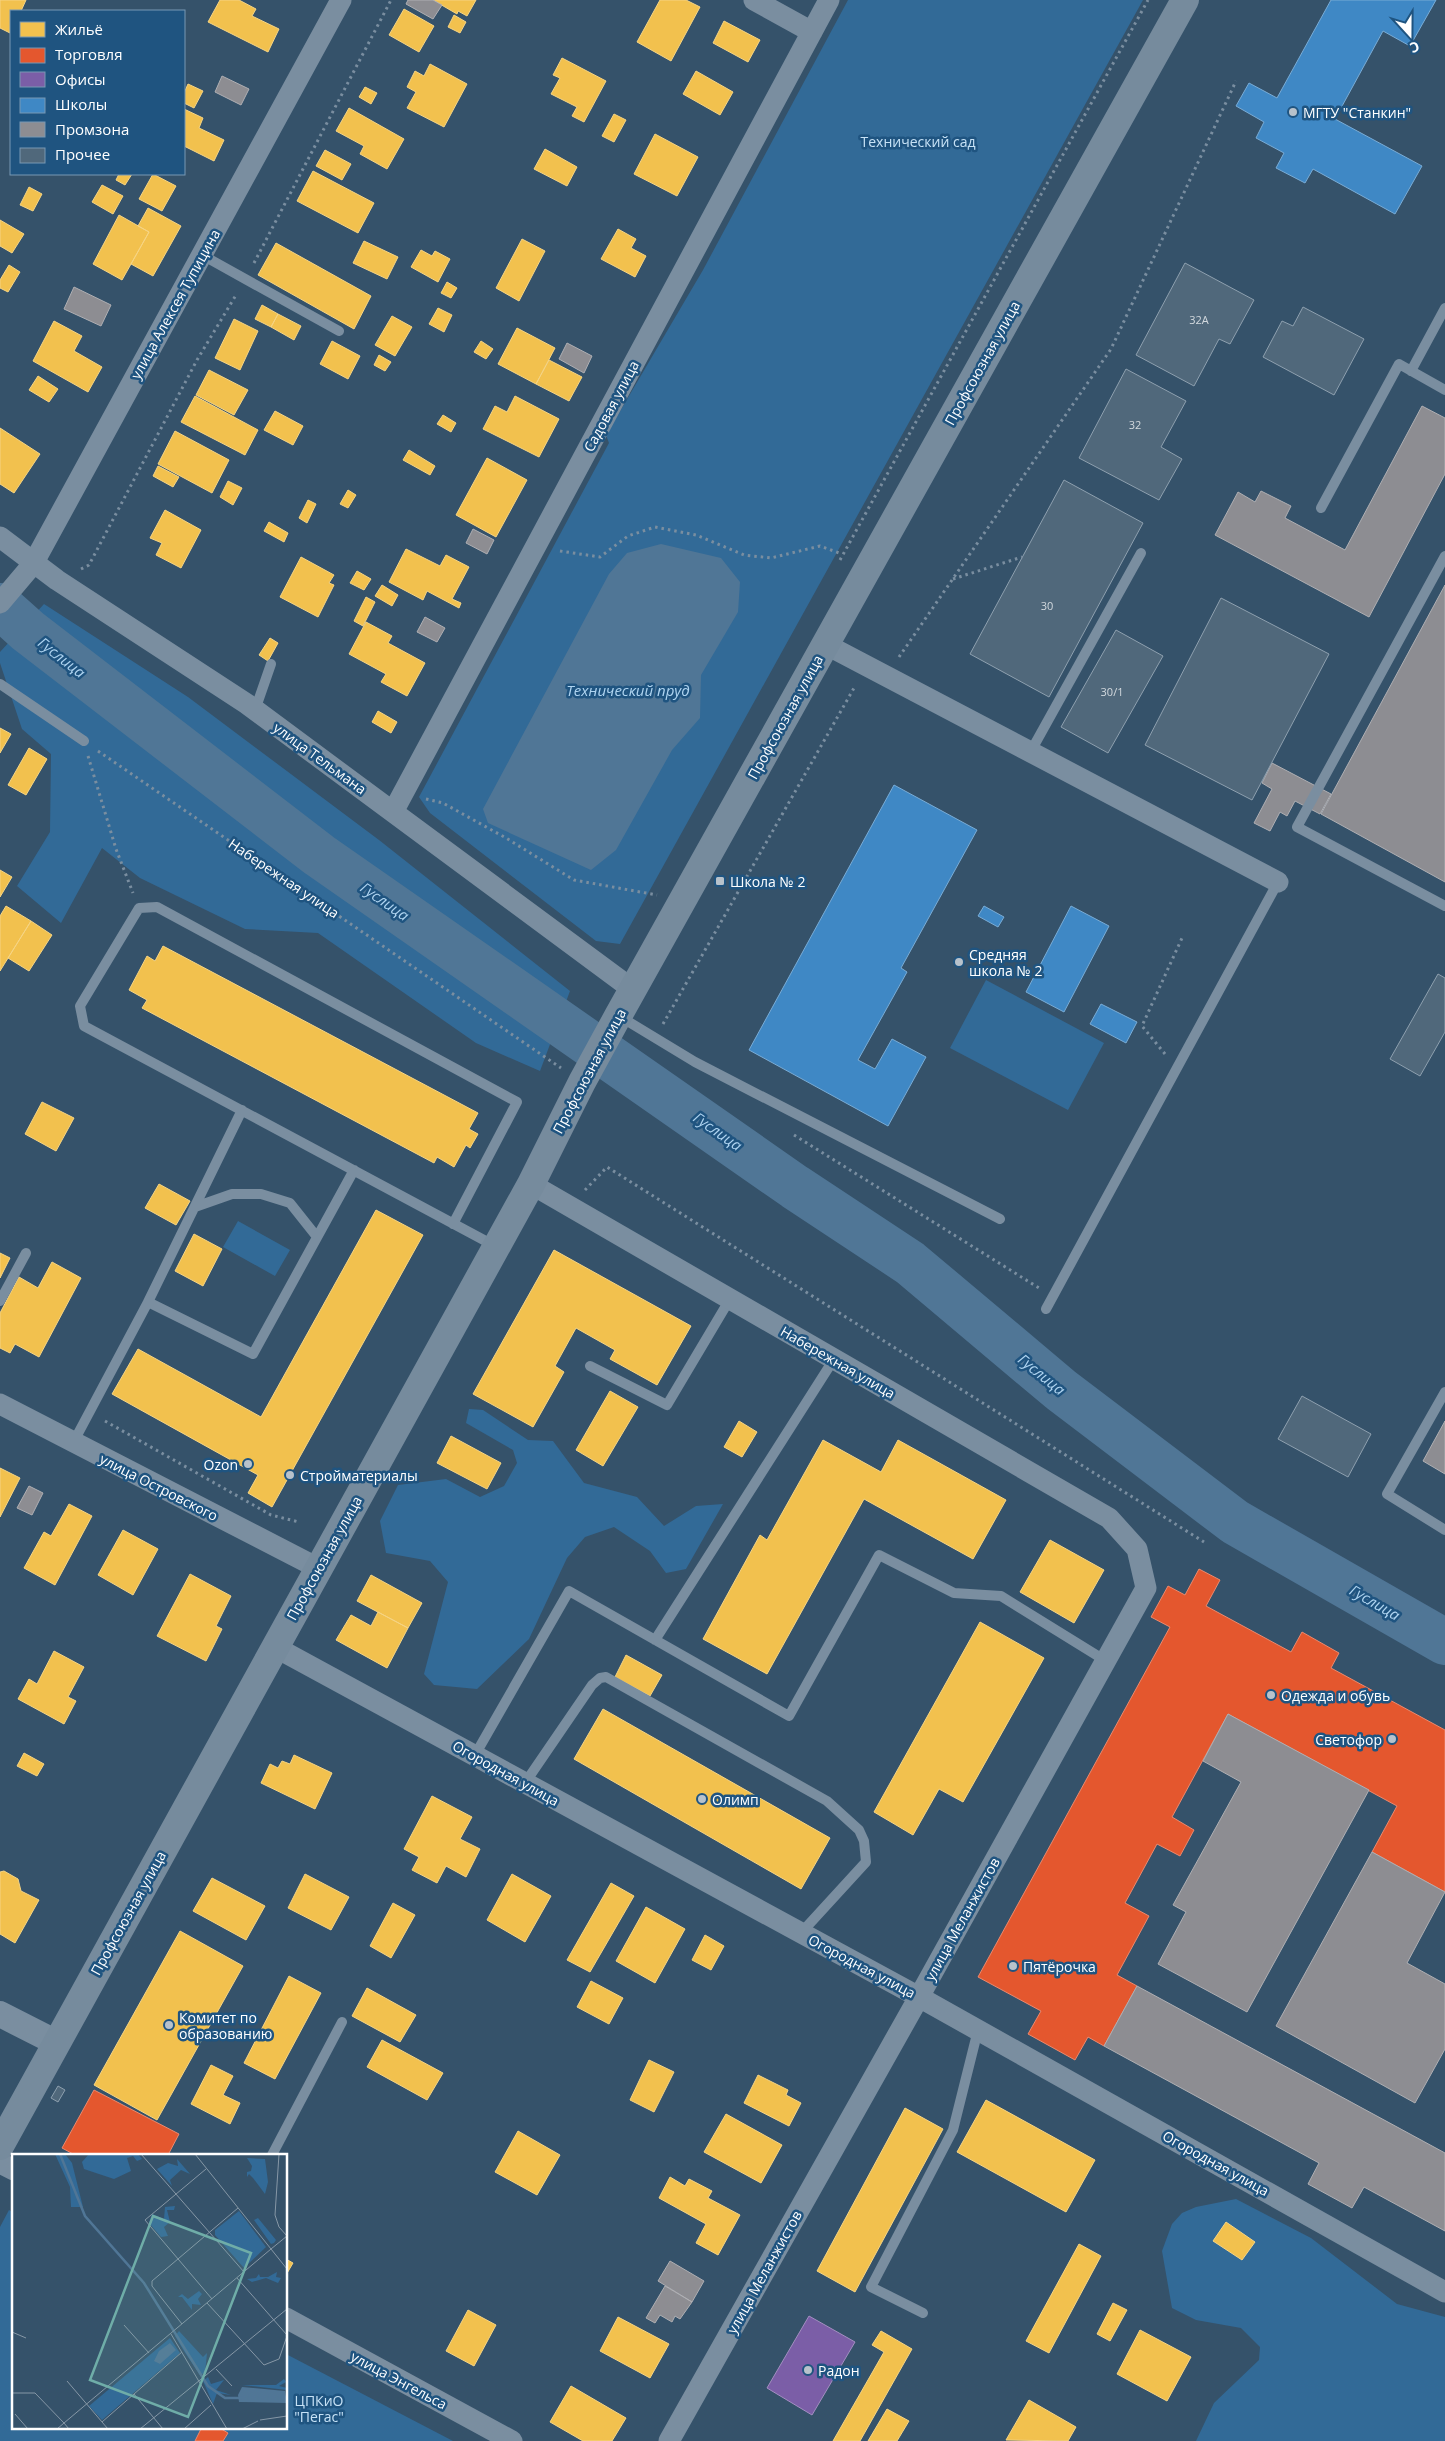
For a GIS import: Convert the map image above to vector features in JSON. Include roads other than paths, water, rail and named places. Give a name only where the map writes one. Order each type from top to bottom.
[{"type":"main road","name":"Профсоюзная улица","points":[[0,2146],[531,1184],[575,1077],[616,1020],[1185,0]]},
{"type":"street","name":"улица Алексея Тупицина","points":[[0,603],[33,564],[341,0]]},
{"type":"street","points":[[754,0],[812,32]]},
{"type":"street","name":"Садовая улица","points":[[393,812],[829,0]]},
{"type":"street","name":"улица Тельмана","points":[[0,537],[33,564],[255,710],[632,989]]},
{"type":"street","points":[[825,644],[1278,882]]},
{"type":"street","name":"Набережная улица","points":[[531,1184],[1109,1518],[1137,1549]]},
{"type":"street","name":"улица Островского","points":[[0,1404],[318,1568]]},
{"type":"street","name":"улица Меланжистов","points":[[669,2441],[1146,1588],[1137,1549]]},
{"type":"street","name":"Огородная улица","points":[[275,1647],[919,1997],[1445,2292]]},
{"type":"street","points":[[0,2014],[57,2043]]},
{"type":"street","points":[[0,2163],[12,2169]]},
{"type":"street","name":"улица Энгельса","points":[[288,2319],[512,2441]]},
{"type":"lane","points":[[202,256],[339,331]]},
{"type":"lane","points":[[1411,371],[1445,308]]},
{"type":"lane","points":[[1322,508],[1399,364],[1445,390]]},
{"type":"lane","points":[[1031,751],[1141,553]]},
{"type":"lane","points":[[1445,556],[1297,827],[1445,906]]},
{"type":"lane","points":[[255,710],[271,664]]},
{"type":"lane","points":[[0,684],[84,741]]},
{"type":"lane","points":[[1046,1309],[1278,882]]},
{"type":"lane","points":[[453,1224],[517,1102],[157,907],[139,908],[80,1006],[84,1026],[354,1170],[453,1224],[496,1247]]},
{"type":"lane","points":[[616,1020],[654,1038],[695,1062],[1000,1219]]},
{"type":"lane","points":[[73,1442],[148,1302],[242,1110]]},
{"type":"lane","points":[[148,1302],[252,1354],[354,1170]]},
{"type":"lane","points":[[194,1207],[232,1194],[261,1194],[290,1203],[317,1238]]},
{"type":"lane","points":[[0,1302],[26,1254]]},
{"type":"lane","points":[[590,1366],[667,1405],[730,1299]]},
{"type":"lane","points":[[655,1640],[834,1360]]},
{"type":"lane","points":[[1445,1392],[1387,1494],[1445,1530]]},
{"type":"lane","points":[[475,1755],[568,1591],[789,1716],[879,1555],[954,1593],[1001,1596],[1106,1661]]},
{"type":"lane","points":[[526,1783],[592,1685],[600,1678],[606,1677],[826,1801],[859,1830],[864,1841],[866,1862],[801,1933]]},
{"type":"lane","points":[[273,2154],[342,2022]]},
{"type":"lane","points":[[923,2313],[871,2287],[953,2130],[978,2030]]},
{"type":"water","name":"Технический пруд","points":[[661,544],[721,558],[740,582],[738,612],[701,675],[700,718],[672,750],[616,850],[591,870],[488,823],[483,809],[609,574],[627,553]]},
{"type":"waterway","name":"Гуслица","points":[[0,606],[28,631],[319,855],[795,1187],[910,1263],[1061,1390],[1235,1522],[1445,1642]]},
{"type":"place","name":"МГТУ \"Станкин\"","points":[[1293,112]]},
{"type":"place","name":"Школа № 2","points":[[720,881]]},
{"type":"place","name":"Средняя школа № 2","points":[[959,962]]},
{"type":"place","name":"Ozon","points":[[248,1464]]},
{"type":"place","name":"Стройматериалы","points":[[290,1475]]},
{"type":"place","name":"Одежда и обувь","points":[[1271,1695]]},
{"type":"place","name":"Светофор","points":[[1392,1739]]},
{"type":"place","name":"Олимп","points":[[702,1799]]},
{"type":"place","name":"Пятёрочка","points":[[1013,1966]]},
{"type":"place","name":"Комитет по образованию","points":[[169,2025]]},
{"type":"place","name":"Радон","points":[[808,2370]]},
{"type":"park label","name":"Технический сад","points":[[918,141]]},
{"type":"park label","name":"ЦПКиО \"Пегас\"","points":[[319,2408]]}]
